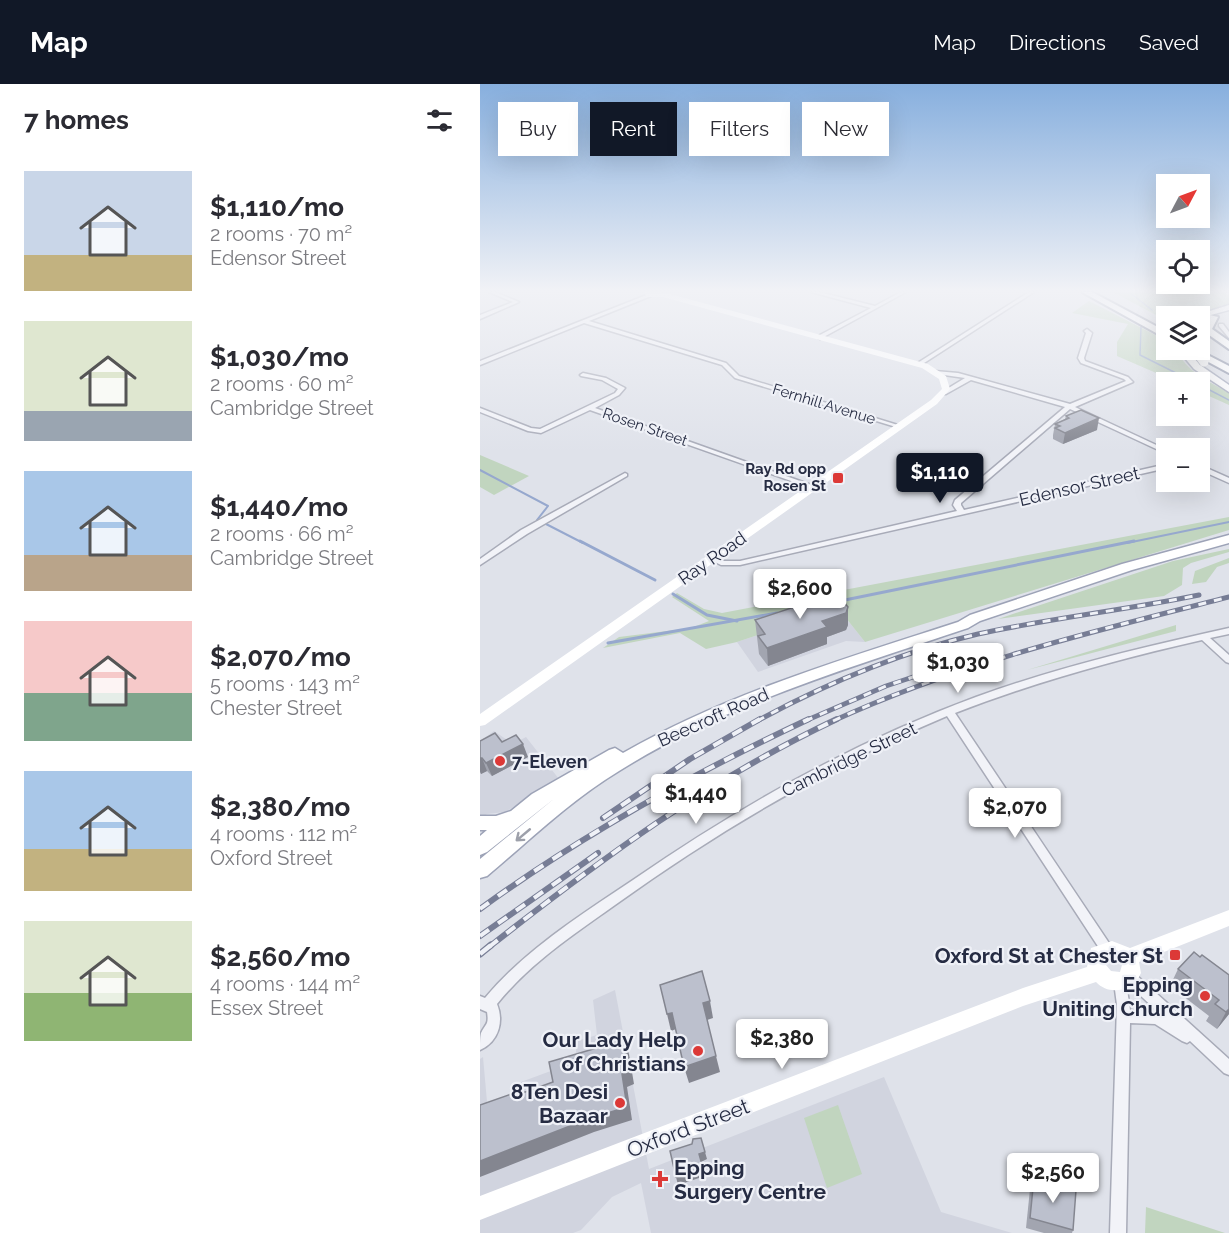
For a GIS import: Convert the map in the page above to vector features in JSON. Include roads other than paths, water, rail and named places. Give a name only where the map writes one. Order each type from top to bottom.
[{"type":"highway","points":[[1210,351],[1229,361]]},
{"type":"highway","points":[[1207,360],[1229,370]]},
{"type":"main road","points":[[1196,360],[1208,375],[1229,389]]},
{"type":"main road","points":[[1201,360],[1229,381]]},
{"type":"main road","name":"Beecroft Road","points":[[483,858],[587,783],[666,736],[737,703],[963,625],[975,618],[1127,567],[1229,539]]},
{"type":"main road","name":"Beecroft Road","points":[[483,858],[527,808],[598,763],[733,696],[957,620],[975,618]]},
{"type":"main road","points":[[480,823],[505,820],[527,808]]},
{"type":"street","points":[[482,360],[519,346]]},
{"type":"street","name":"Fernhill Avenue","points":[[664,346],[724,364],[737,377],[898,426]]},
{"type":"street","points":[[852,346],[919,364],[937,372],[970,378],[1069,407],[1156,447]]},
{"type":"street","points":[[919,364],[948,346]]},
{"type":"street","points":[[962,512],[957,505],[961,500],[1069,407],[1130,382],[1126,378],[1083,362],[1081,357],[1085,346]]},
{"type":"street","points":[[937,372],[945,382],[944,393]]},
{"type":"street","points":[[583,375],[604,379],[622,388],[617,394],[590,408]]},
{"type":"street","name":"Ray Road","points":[[480,721],[944,393],[970,378]]},
{"type":"street","name":"Rosen Street","points":[[480,410],[530,430],[541,431],[590,408],[813,487]]},
{"type":"street","name":"Edensor Street","points":[[711,558],[721,563],[740,563],[1156,468]]},
{"type":"street","points":[[1210,472],[1229,481]]},
{"type":"street","points":[[480,563],[524,532],[624,475]]},
{"type":"street","name":"Cambridge Street","points":[[480,1043],[488,1036],[495,1021],[495,1014],[484,1003],[524,965],[688,847],[806,778],[888,738],[949,712],[1048,677],[1229,631]]},
{"type":"street","points":[[1204,638],[1229,660]]},
{"type":"street","points":[[949,712],[1107,950]]},
{"type":"street","points":[[1118,1233],[1126,972],[1118,951],[1107,950],[1096,958],[1099,972],[1106,979],[1126,972],[1229,918]]},
{"type":"street","name":"Oxford Street","points":[[480,1208],[1023,998],[1099,972]]},
{"type":"street","points":[[1126,972],[1229,1068]]},
{"type":"street","points":[[1124,1016],[1148,1017],[1166,1022],[1229,1068]]},
{"type":"waterway","points":[[1140,346],[1140,355],[1174,372]]},
{"type":"waterway","points":[[1210,390],[1229,400]]},
{"type":"waterway","points":[[480,470],[548,506],[537,520]]},
{"type":"waterway","points":[[1127,543],[1229,522]]},
{"type":"waterway","points":[[546,524],[583,543]]},
{"type":"waterway","points":[[580,541],[655,580]]},
{"type":"waterway","points":[[840,601],[1134,541]]},
{"type":"waterway","points":[[673,594],[707,615],[735,621]]},
{"type":"waterway","points":[[735,621],[777,613]]},
{"type":"waterway","points":[[608,643],[735,621]]},
{"type":"railway","points":[[757,721],[865,670],[949,641],[1005,628],[1199,595]]},
{"type":"railway","points":[[834,721],[881,700],[978,665],[1078,636],[1229,597]]},
{"type":"railway","points":[[805,721],[886,686],[994,650]]},
{"type":"railway","points":[[603,818],[690,759],[760,719]]},
{"type":"railway","points":[[480,909],[559,855],[640,806],[809,719]]},
{"type":"railway","points":[[489,947],[572,883],[657,823],[744,768],[834,721]]},
{"type":"railway","points":[[480,936],[598,853]]},
{"type":"railway","points":[[480,954],[491,945]]},
{"type":"place","name":"Ray Rd opp Rosen St","points":[[838,478]]},
{"type":"place","name":"7-Eleven","points":[[500,761]]},
{"type":"place","name":"Oxford St at Chester St","points":[[1175,955]]},
{"type":"place","name":"Epping Uniting Church","points":[[1205,996]]},
{"type":"place","name":"Our Lady Help of Christians","points":[[698,1051]]},
{"type":"place","name":"8Ten Desi Bazaar","points":[[620,1103]]},
{"type":"place","name":"Epping Surgery Centre","points":[[660,1179]]}]
